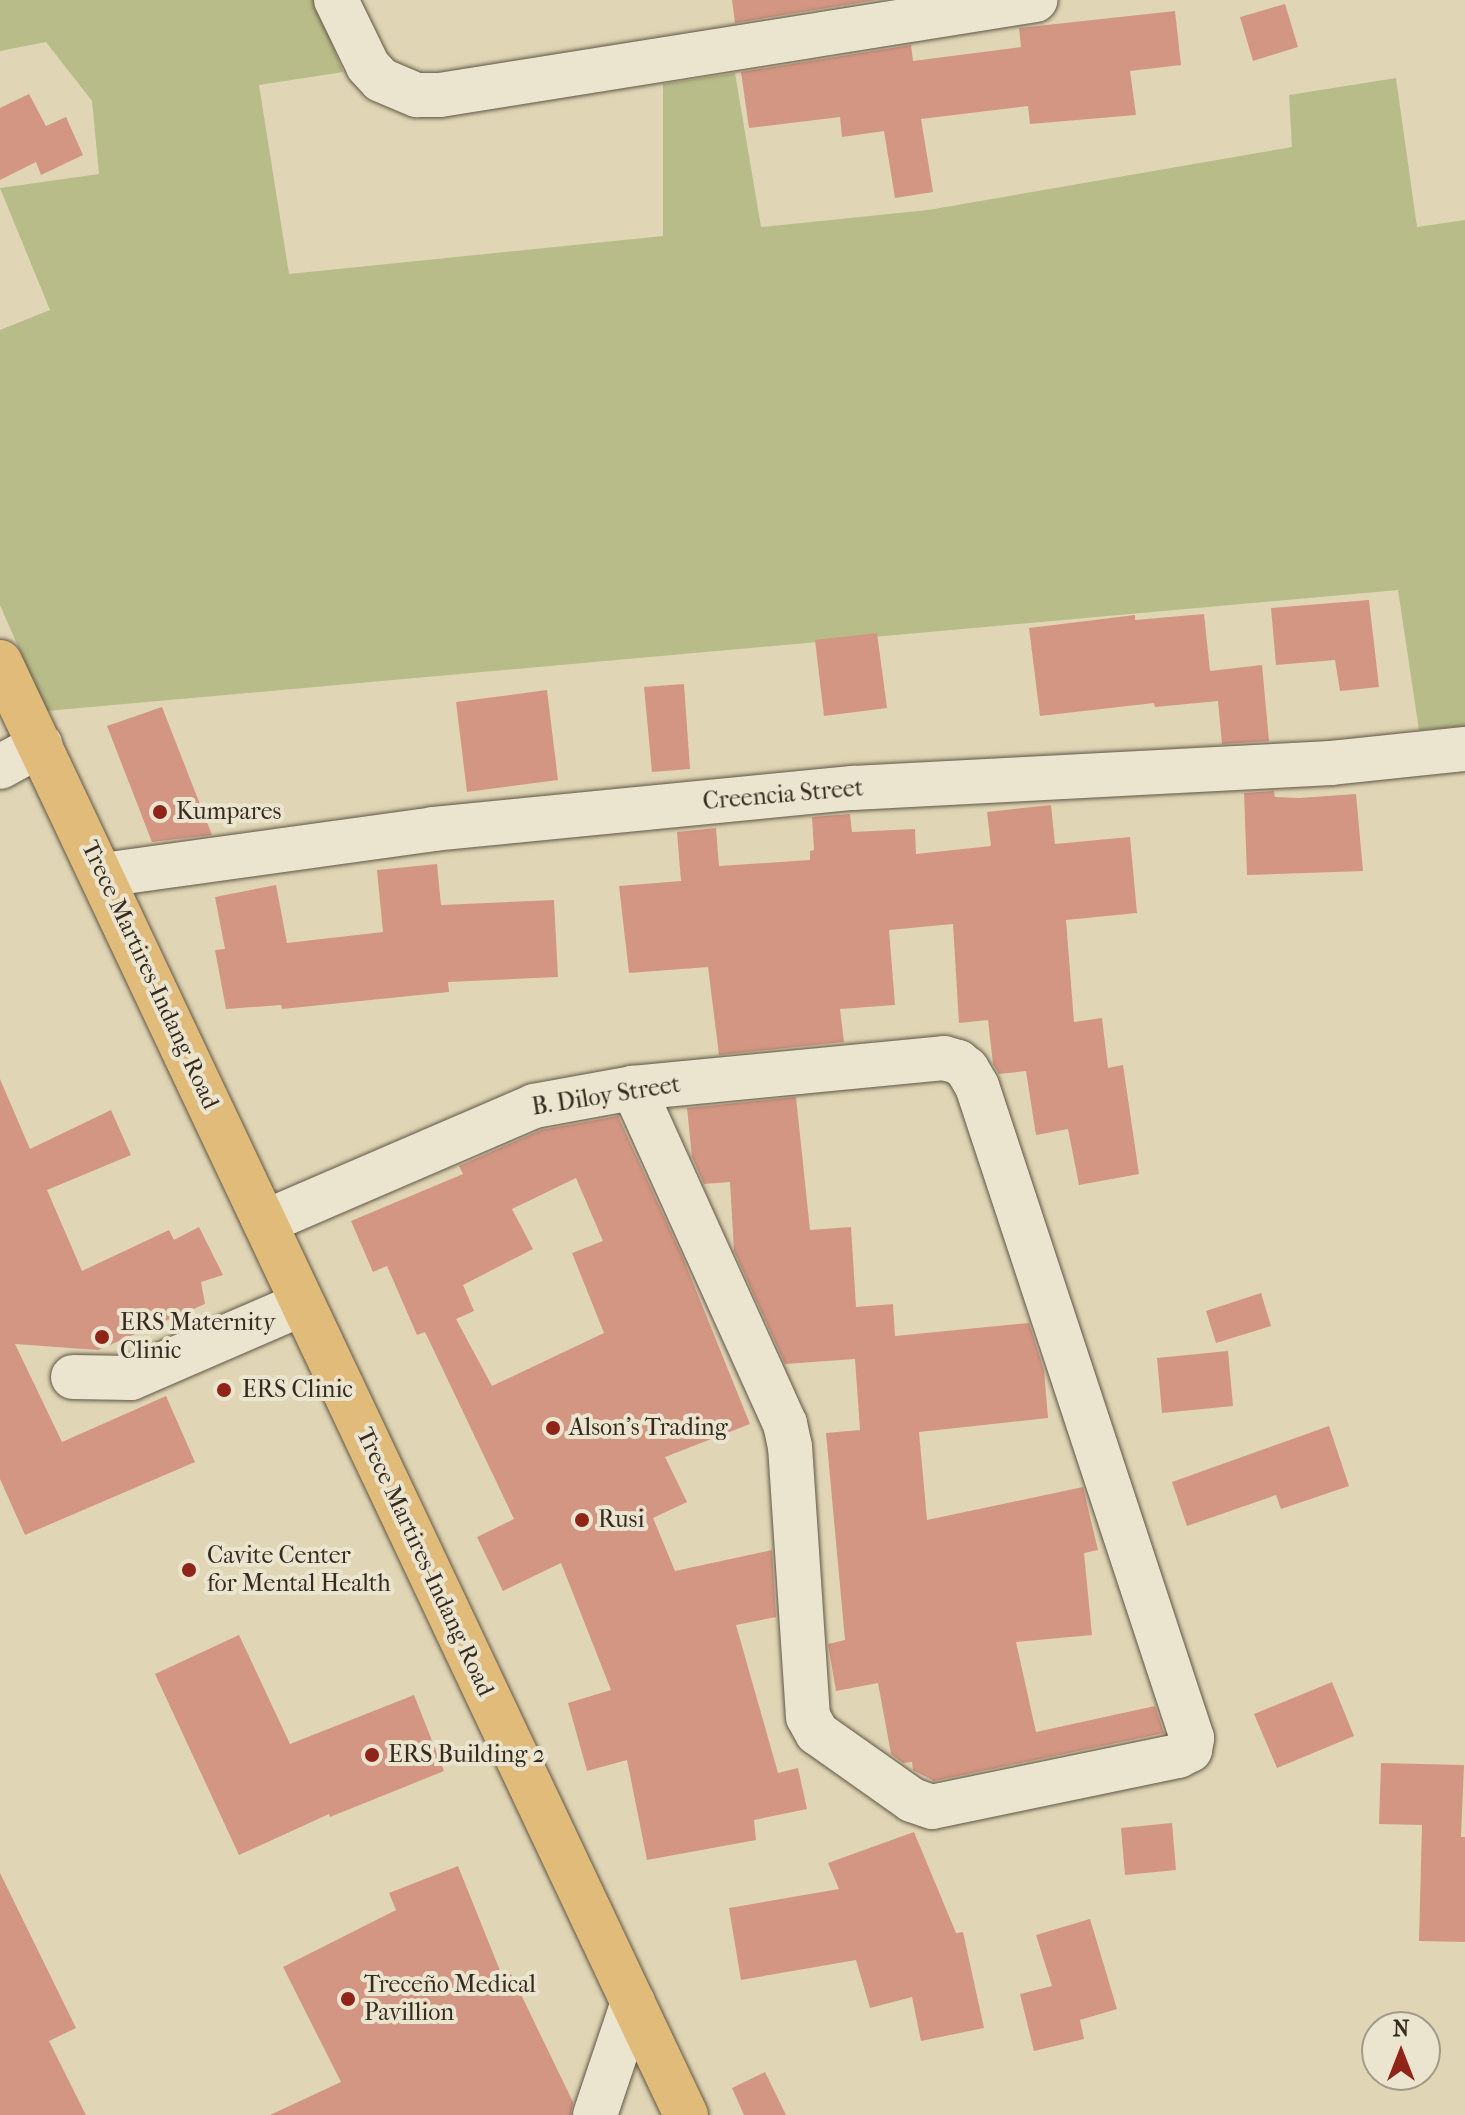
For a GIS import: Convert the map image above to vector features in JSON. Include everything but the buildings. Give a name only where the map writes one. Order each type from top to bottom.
[{"type":"main road","name":"Trece Martires-Indang Road","points":[[0,662],[686,2115]]},
{"type":"street","points":[[336,0],[363,56],[381,80],[417,95],[440,95],[1035,0]]},
{"type":"street","points":[[0,767],[40,745]]},
{"type":"street","name":"Creencia Street","points":[[103,875],[433,829],[853,788],[1331,763],[1465,749]]},
{"type":"street","name":"B. Diloy Street","points":[[265,1222],[507,1115],[633,1088],[944,1058],[967,1069],[977,1086],[1192,1738],[1190,1750],[1178,1756],[932,1807],[912,1800],[823,1739],[811,1725],[790,1447],[785,1424],[633,1088]]},
{"type":"street","points":[[73,1377],[131,1378],[302,1304]]},
{"type":"street","points":[[595,2115],[633,2002]]},
{"type":"green space","points":[[0,0],[315,0],[343,72],[259,85],[289,274],[663,236],[663,84],[735,73],[761,227],[928,210],[1292,147],[1289,95],[1396,78],[1417,227],[1465,220],[1465,726],[1419,730],[1398,590],[46,711],[0,605],[0,330],[50,310],[0,188],[99,174],[92,101],[46,42],[0,51]]},
{"type":"place","name":"Kumpares","points":[[160,812]]},
{"type":"place","name":"ERS Maternity Clinic","points":[[102,1337]]},
{"type":"place","name":"ERS Clinic","points":[[224,1390]]},
{"type":"place","name":"Alson's Trading","points":[[553,1428]]},
{"type":"place","name":"Rusi","points":[[582,1520]]},
{"type":"place","name":"Cavite Center for Mental Health","points":[[189,1570]]},
{"type":"place","name":"ERS Building 2","points":[[372,1755]]},
{"type":"place","name":"Treceño Medical Pavillion","points":[[348,1999]]}]
